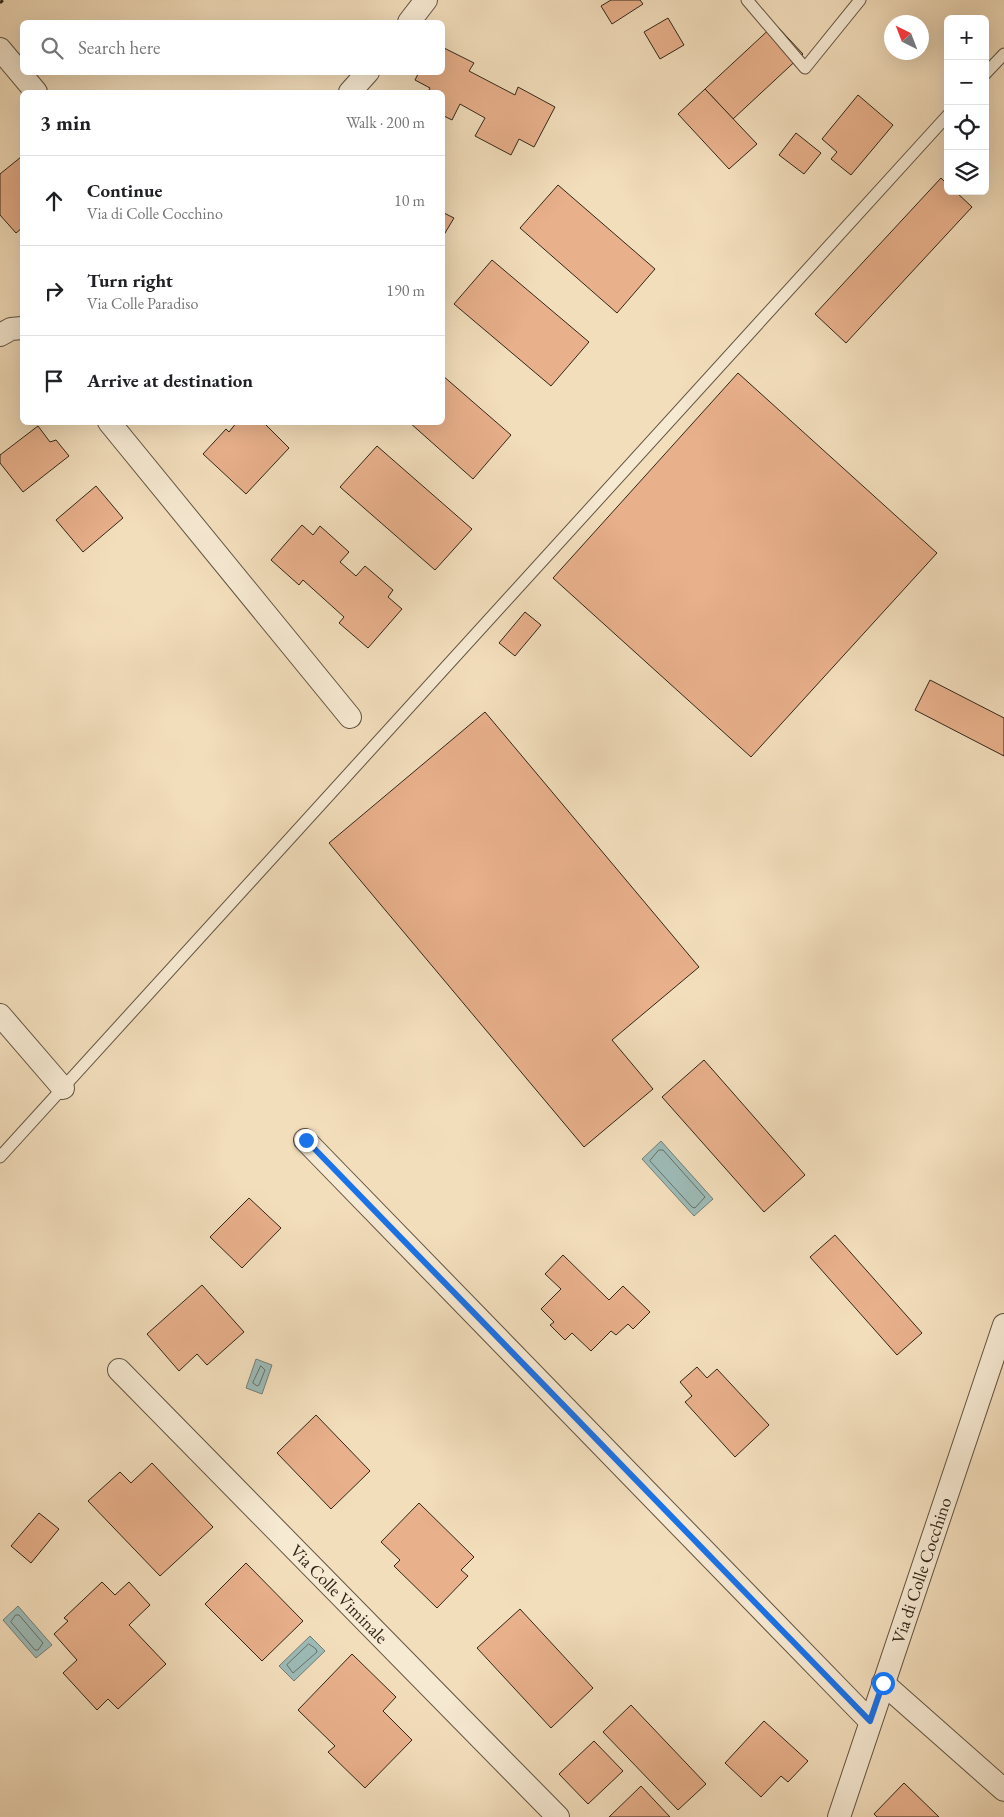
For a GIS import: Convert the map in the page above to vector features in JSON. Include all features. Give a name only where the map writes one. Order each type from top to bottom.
[{"type":"street","points":[[411,20],[426,0]]},
{"type":"street","points":[[0,49],[20,73]]},
{"type":"street","points":[[22,75],[34,90]]},
{"type":"street","points":[[352,90],[365,75]]},
{"type":"street","points":[[0,335],[12,329],[20,328]]},
{"type":"street","points":[[111,425],[350,717]]},
{"type":"street","points":[[0,1015],[63,1088]]},
{"type":"street","points":[[306,1140],[870,1721]]},
{"type":"street","name":"Via di Colle Cocchino","points":[[840,1817],[870,1721],[1004,1325]]},
{"type":"street","name":"Via Colle Viminale","points":[[119,1370],[558,1817]]},
{"type":"street","points":[[883,1683],[1004,1790]]},
{"type":"lane","points":[[747,0],[805,68],[860,0]]},
{"type":"lane","points":[[989,70],[1004,54]]},
{"type":"lane","points":[[0,1158],[944,119]]},
{"type":"path","points":[[0,3],[3,0]]},
{"type":"water","points":[[661,1141],[713,1199],[694,1216],[642,1159]]},
{"type":"water","points":[[256,1359],[272,1365],[262,1394],[246,1388]]},
{"type":"water","points":[[18,1606],[52,1645],[36,1658],[3,1620]]},
{"type":"water","points":[[310,1636],[325,1651],[294,1681],[279,1666]]},
{"type":"building","points":[[611,0],[640,0],[643,4],[612,24],[601,6]]},
{"type":"building","points":[[668,18],[684,45],[660,59],[644,32]]},
{"type":"building","points":[[775,24],[803,54],[733,119],[705,89]]},
{"type":"building","points":[[445,48],[474,63],[469,71],[515,95],[518,87],[555,107],[534,147],[519,139],[511,155],[475,136],[485,118],[460,104],[452,120],[445,116],[445,90],[429,90],[430,88],[415,80],[418,75],[445,75]]},
{"type":"building","points":[[705,89],[757,144],[729,169],[678,114]]},
{"type":"building","points":[[858,95],[893,125],[851,175],[831,159],[837,152],[822,139]]},
{"type":"building","points":[[796,133],[821,153],[804,174],[779,155]]},
{"type":"building","points":[[20,158],[20,230],[16,233],[0,215],[0,174]]},
{"type":"building","points":[[941,178],[944,181],[944,195],[959,195],[972,207],[846,343],[815,314]]},
{"type":"building","points":[[558,185],[655,269],[617,313],[520,228]]},
{"type":"building","points":[[445,214],[454,218],[445,233]]},
{"type":"building","points":[[492,260],[589,342],[551,386],[454,304]]},
{"type":"building","points":[[738,373],[937,553],[751,757],[553,578]]},
{"type":"building","points":[[445,378],[511,435],[473,479],[412,425],[445,425]]},
{"type":"building","points":[[235,425],[266,425],[289,448],[246,494],[203,454],[226,429],[229,432]]},
{"type":"building","points":[[38,426],[50,442],[56,440],[69,456],[23,492],[0,463],[0,455]]},
{"type":"building","points":[[377,446],[472,529],[435,570],[340,487]]},
{"type":"building","points":[[96,486],[123,518],[83,552],[56,520]]},
{"type":"building","points":[[302,525],[313,535],[320,526],[349,552],[340,562],[356,576],[365,566],[393,590],[388,597],[402,609],[368,648],[339,623],[344,617],[303,580],[299,585],[271,560]]},
{"type":"building","points":[[525,612],[541,625],[515,656],[499,643]]},
{"type":"building","points":[[930,680],[1004,718],[1004,756],[915,710]]},
{"type":"building","points":[[485,712],[699,967],[612,1040],[653,1089],[584,1147],[329,843]]},
{"type":"building","points":[[704,1060],[805,1175],[764,1212],[662,1097]]},
{"type":"building","points":[[249,1198],[281,1228],[242,1268],[210,1237]]},
{"type":"building","points":[[835,1235],[922,1333],[897,1355],[810,1257]]},
{"type":"building","points":[[563,1255],[609,1300],[623,1286],[650,1312],[633,1329],[628,1324],[616,1335],[611,1331],[591,1351],[572,1333],[565,1340],[550,1325],[554,1322],[541,1309],[561,1289],[545,1274]]},
{"type":"building","points":[[202,1285],[244,1332],[207,1365],[197,1354],[179,1371],[147,1334]]},
{"type":"building","points":[[697,1367],[707,1378],[717,1369],[769,1425],[735,1457],[685,1402],[692,1396],[680,1382]]},
{"type":"building","points":[[316,1415],[370,1471],[331,1509],[277,1453]]},
{"type":"building","points":[[152,1463],[213,1527],[160,1576],[88,1501],[120,1472],[131,1483]]},
{"type":"building","points":[[419,1503],[474,1557],[461,1570],[468,1576],[437,1608],[394,1566],[400,1560],[381,1542]]},
{"type":"building","points":[[39,1513],[59,1529],[31,1563],[11,1546]]},
{"type":"building","points":[[246,1563],[303,1621],[262,1661],[205,1604]]},
{"type":"building","points":[[102,1582],[115,1595],[129,1582],[150,1605],[129,1625],[166,1664],[118,1709],[108,1699],[97,1710],[63,1673],[77,1660],[54,1634],[68,1621],[64,1618]]},
{"type":"building","points":[[520,1609],[593,1688],[551,1728],[477,1648]]},
{"type":"building","points":[[352,1654],[396,1697],[383,1711],[412,1740],[365,1788],[328,1752],[335,1746],[298,1710]]},
{"type":"building","points":[[631,1705],[706,1784],[678,1810],[603,1732]]},
{"type":"building","points":[[764,1721],[808,1761],[788,1782],[781,1776],[761,1797],[725,1763]]},
{"type":"building","points":[[594,1741],[623,1771],[588,1804],[559,1774]]},
{"type":"building","points":[[904,1783],[939,1817],[877,1817],[874,1814]]},
{"type":"building","points":[[641,1786],[670,1817],[609,1817]]},
{"type":"route","points":[[306,1140],[870,1721],[883,1683]]}]
